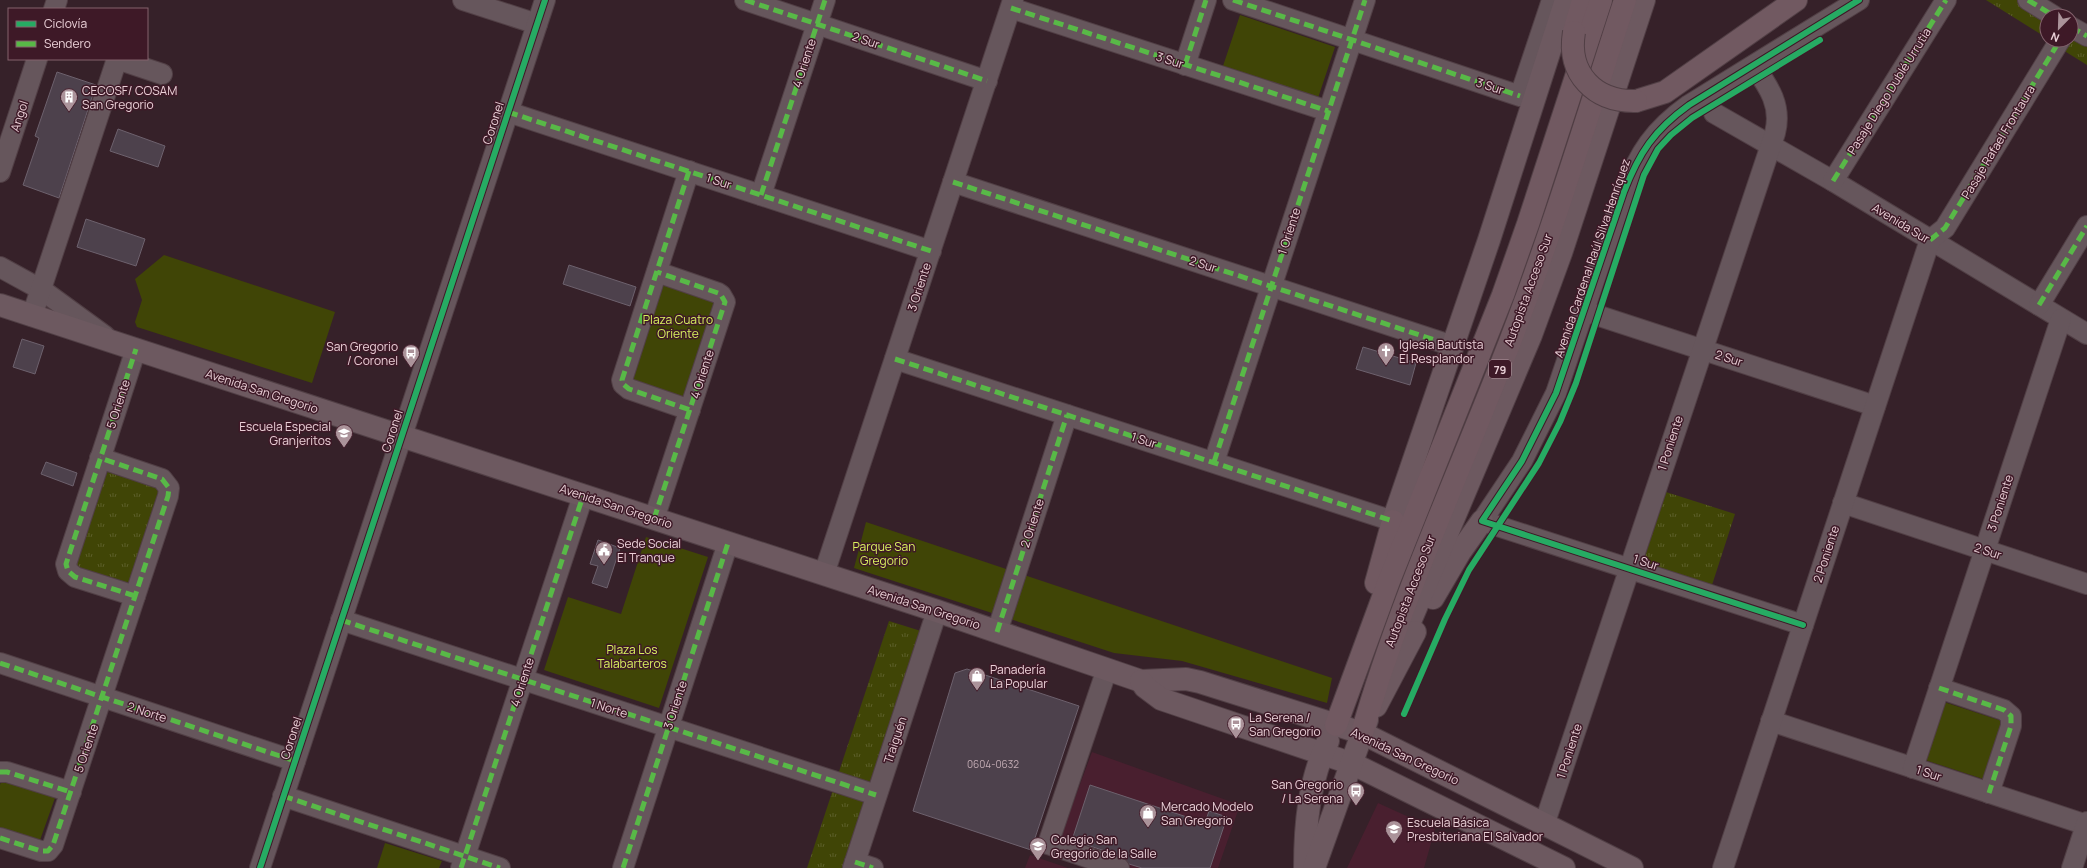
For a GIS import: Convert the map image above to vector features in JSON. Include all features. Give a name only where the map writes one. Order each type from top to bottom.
[{"type":"highway","points":[[1583,0],[1574,32],[1572,46],[1574,60],[1582,76],[1589,84],[1606,96],[1626,101],[1636,101],[1665,92],[1796,0]]},
{"type":"highway","name":"Autopista Acceso Sur","points":[[1336,725],[1398,559],[1503,295],[1528,224],[1601,0]]},
{"type":"highway","name":"Autopista Acceso Sur","points":[[1362,733],[1389,645],[1413,580],[1500,367],[1536,272],[1625,0]]},
{"type":"highway","points":[[1360,661],[1370,607],[1393,521]]},
{"type":"main road","points":[[1393,521],[1489,240],[1566,0]]},
{"type":"main road","points":[[1314,868],[1353,764],[1362,733],[1489,438],[1531,335],[1566,238],[1644,0]]},
{"type":"main road","points":[[1489,240],[1503,158],[1520,96]]},
{"type":"main road","name":"Avenida San Gregorio","points":[[0,305],[937,611],[1141,680],[1186,679],[1362,733],[1632,868]]},
{"type":"main road","points":[[1362,733],[1435,595],[1460,552],[1482,521]]},
{"type":"main road","name":"Avenida San Gregorio","points":[[1141,680],[1145,687],[1161,699],[1353,764],[1564,868]]},
{"type":"main road","points":[[1305,868],[1310,794],[1322,753],[1336,725]]},
{"type":"street","points":[[463,0],[537,24]]},
{"type":"street","name":"Coronel","points":[[260,868],[544,0]]},
{"type":"street","name":"2 Sur","points":[[745,0],[987,81]]},
{"type":"street","name":"4 Oriente","points":[[761,195],[825,0]]},
{"type":"street","points":[[1185,65],[1206,0]]},
{"type":"street","name":"3 Sur","points":[[1232,0],[1520,96]]},
{"type":"street","name":"1 Oriente","points":[[1214,462],[1365,0]]},
{"type":"street","points":[[1520,96],[1552,0]]},
{"type":"street","name":"Avenida Cardenal Raúl Silva Henríquez","points":[[1482,521],[1522,461],[1545,416],[1560,382],[1624,192],[1635,163],[1646,146],[1660,129],[1675,115],[1858,0]]},
{"type":"street","name":"Pasaje Diego Dublé Urrutia","points":[[1833,181],[1946,0]]},
{"type":"street","points":[[2028,0],[2041,8]]},
{"type":"street","name":"3 Sur","points":[[1012,4],[1185,65],[1328,111]]},
{"type":"street","name":"3 Oriente","points":[[824,574],[1012,4]]},
{"type":"street","name":"Pasaje Rafael Frontaura","points":[[1930,240],[1946,228],[2055,48]]},
{"type":"street","name":"Angol","points":[[0,172],[37,60]]},
{"type":"street","points":[[32,316],[42,290],[117,60]]},
{"type":"street","points":[[120,60],[162,74]]},
{"type":"street","name":"1 Poniente","points":[[1544,825],[1777,124],[1776,105],[1768,88],[1754,66]]},
{"type":"street","name":"1 Sur","points":[[508,112],[931,251]]},
{"type":"street","name":"Avenida Sur","points":[[1714,113],[1833,181],[2087,334]]},
{"type":"street","points":[[689,171],[623,375],[623,384],[629,389],[690,410]]},
{"type":"street","name":"2 Sur","points":[[953,182],[1453,346]]},
{"type":"street","points":[[2039,306],[2087,226]]},
{"type":"street","name":"2 Poniente","points":[[1723,868],[1930,240]]},
{"type":"street","name":"Avenida San Gregorio","points":[[0,266],[42,290],[113,342]]},
{"type":"street","name":"4 Oriente","points":[[654,519],[725,302],[718,293],[657,272]]},
{"type":"street","name":"2 Sur","points":[[1584,311],[1875,406]]},
{"type":"street","name":"3 Poniente","points":[[1913,768],[2061,319]]},
{"type":"street","name":"5 Oriente","points":[[135,596],[75,577],[71,575],[66,568],[136,349]]},
{"type":"street","name":"1 Sur","points":[[895,359],[1393,521]]},
{"type":"street","name":"2 Oriente","points":[[997,632],[1067,415]]},
{"type":"street","name":"5 Oriente","points":[[0,838],[41,851],[48,851],[53,844],[103,698],[168,496],[168,488],[162,479],[100,458]]},
{"type":"street","name":"4 Oriente","points":[[463,862],[583,496]]},
{"type":"street","name":"2 Sur","points":[[1843,503],[2087,584]]},
{"type":"street","name":"1 Sur","points":[[1482,521],[1803,625]]},
{"type":"street","name":"3 Oriente","points":[[623,868],[728,543]]},
{"type":"street","name":"Traiguén","points":[[860,866],[876,795],[937,611]]},
{"type":"street","name":"1 Norte","points":[[341,620],[876,795]]},
{"type":"street","name":"2 Norte","points":[[0,664],[295,761]]},
{"type":"street","points":[[1107,669],[1048,844],[1119,868]]},
{"type":"street","points":[[1939,688],[2004,710],[2011,716],[2011,726],[1989,793]]},
{"type":"street","name":"1 Sur","points":[[1771,721],[2087,824]]},
{"type":"street","points":[[0,772],[7,772],[71,792]]},
{"type":"street","points":[[283,796],[463,862],[500,868]]},
{"type":"street","points":[[2072,868],[2087,824]]},
{"type":"shaded area","name":"Mercado Modelo San Gregorio","points":[[1092,752],[1240,805],[1218,868],[1103,868],[1055,852]]},
{"type":"shaded area","name":"Escuela Básica Presbiteriana El Salvador","points":[[1378,803],[1435,829],[1424,868],[1347,868]]},
{"type":"shaded area","name":"Colegio San Gregorio de la Salle","points":[[1030,855],[1068,868],[1025,868]]},
{"type":"green space","points":[[1986,0],[2030,0],[2039,8],[2039,33]]},
{"type":"green space","points":[[1240,15],[1335,47],[1317,101],[1222,69]]},
{"type":"green space","points":[[2079,33],[2087,38],[2087,65],[2060,48],[2079,48]]},
{"type":"green space","points":[[164,255],[335,312],[312,383],[137,327],[135,322],[142,300],[135,279]]},
{"type":"green space","name":"Plaza Cuatro Oriente","points":[[659,283],[720,304],[684,404],[631,386],[628,377]]},
{"type":"green space","points":[[108,470],[162,489],[127,587],[73,568]]},
{"type":"green space","points":[[1666,492],[1735,514],[1712,585],[1643,562]]},
{"type":"green space","name":"Parque San Gregorio","points":[[866,522],[1332,678],[1327,703],[1182,661],[1114,653],[854,568]]},
{"type":"green space","name":"Plaza Los Talabarteros","points":[[646,537],[708,557],[659,708],[544,670],[568,597],[621,614]]},
{"type":"green space","points":[[889,621],[924,632],[845,868],[807,868]]},
{"type":"green space","points":[[1944,702],[2002,721],[1983,779],[1925,760]]},
{"type":"green space","points":[[2,779],[56,795],[39,843],[0,831],[0,785]]},
{"type":"green space","points":[[385,843],[442,861],[439,868],[377,868]]},
{"type":"building","name":"CECOSF/ COSAM San Gregorio","points":[[57,72],[96,85],[59,198],[23,185],[39,138],[35,136]]},
{"type":"building","points":[[118,129],[165,146],[158,167],[110,151]]},
{"type":"building","points":[[86,219],[145,239],[136,266],[77,247]]},
{"type":"building","points":[[569,265],[636,287],[630,306],[563,284]]},
{"type":"building","points":[[22,339],[44,346],[35,374],[13,367]]},
{"type":"building","name":"Iglesia Bautista El Resplandor","points":[[1363,347],[1416,363],[1410,385],[1356,369]]},
{"type":"building","points":[[46,462],[77,473],[73,486],[41,474]]},
{"type":"building","name":"Sede Social El Tranque","points":[[598,540],[620,548],[607,588],[592,583],[598,566],[590,564]]},
{"type":"building","points":[[967,669],[1079,706],[1031,850],[913,811],[955,673]]},
{"type":"building","points":[[1090,785],[1205,823],[1209,811],[1227,817],[1210,868],[1142,868],[1129,864],[1123,857],[1072,840]]},
{"type":"marked path","points":[[745,0],[987,81]]},
{"type":"marked path","points":[[761,195],[825,0]]},
{"type":"marked path","points":[[1185,65],[1206,0]]},
{"type":"marked path","points":[[1233,0],[1520,96]]},
{"type":"marked path","points":[[1214,462],[1365,0]]},
{"type":"marked path","points":[[1833,181],[1946,0]]},
{"type":"marked path","points":[[2028,0],[2041,8]]},
{"type":"marked path","points":[[1011,8],[1328,111]]},
{"type":"marked path","points":[[2079,32],[2087,36]]},
{"type":"marked path","points":[[1930,240],[1945,228],[2055,48]]},
{"type":"marked path","points":[[508,112],[931,251]]},
{"type":"marked path","points":[[689,171],[622,380],[623,384],[629,389],[690,410]]},
{"type":"marked path","points":[[953,182],[1453,346]]},
{"type":"marked path","points":[[2039,305],[2087,226]]},
{"type":"marked path","points":[[654,519],[725,302],[718,293],[657,272]]},
{"type":"marked path","points":[[135,596],[75,577],[68,571],[66,564],[136,349]]},
{"type":"marked path","points":[[895,359],[1393,521]]},
{"type":"marked path","points":[[997,632],[1067,415]]},
{"type":"marked path","points":[[0,838],[41,851],[48,851],[53,845],[168,496],[169,488],[162,479],[100,458]]},
{"type":"marked path","points":[[461,868],[583,496]]},
{"type":"marked path","points":[[623,868],[728,543]]},
{"type":"marked path","points":[[341,620],[876,795]]},
{"type":"marked path","points":[[0,663],[295,761]]},
{"type":"marked path","points":[[1939,688],[2004,710],[2011,716],[2011,726],[1989,793]]},
{"type":"marked path","points":[[0,772],[7,772],[71,792]]},
{"type":"marked path","points":[[283,796],[500,868]]},
{"type":"marked path","points":[[855,862],[873,868]]},
{"type":"cycle path","points":[[260,868],[545,0]]},
{"type":"cycle path","points":[[1803,625],[1482,521],[1522,461],[1556,393],[1624,192],[1636,165],[1649,143],[1666,124],[1689,105],[1859,0]]},
{"type":"cycle path","points":[[1404,714],[1445,619],[1469,570],[1539,463],[1560,422],[1576,383],[1644,175],[1658,149],[1671,135],[1692,118],[1820,40]]},
{"type":"place","name":"CECOSF/ COSAM San Gregorio","points":[[69,112]]},
{"type":"place","name":"Iglesia Bautista El Resplandor","points":[[1386,366]]},
{"type":"place","name":"San Gregorio / Coronel","points":[[411,368]]},
{"type":"place","name":"Escuela Especial Granjeritos","points":[[344,448]]},
{"type":"place","name":"Sede Social El Tranque","points":[[604,565]]},
{"type":"place","name":"Panadería La Popular","points":[[977,691]]},
{"type":"place","name":"La Serena / San Gregorio","points":[[1236,739]]},
{"type":"place","name":"San Gregorio / La Serena","points":[[1356,806]]},
{"type":"place","name":"Mercado Modelo San Gregorio","points":[[1148,828]]},
{"type":"place","name":"Escuela Básica Presbiteriana El Salvador","points":[[1394,844]]},
{"type":"place","name":"Colegio San Gregorio de la Salle","points":[[1038,861]]}]
